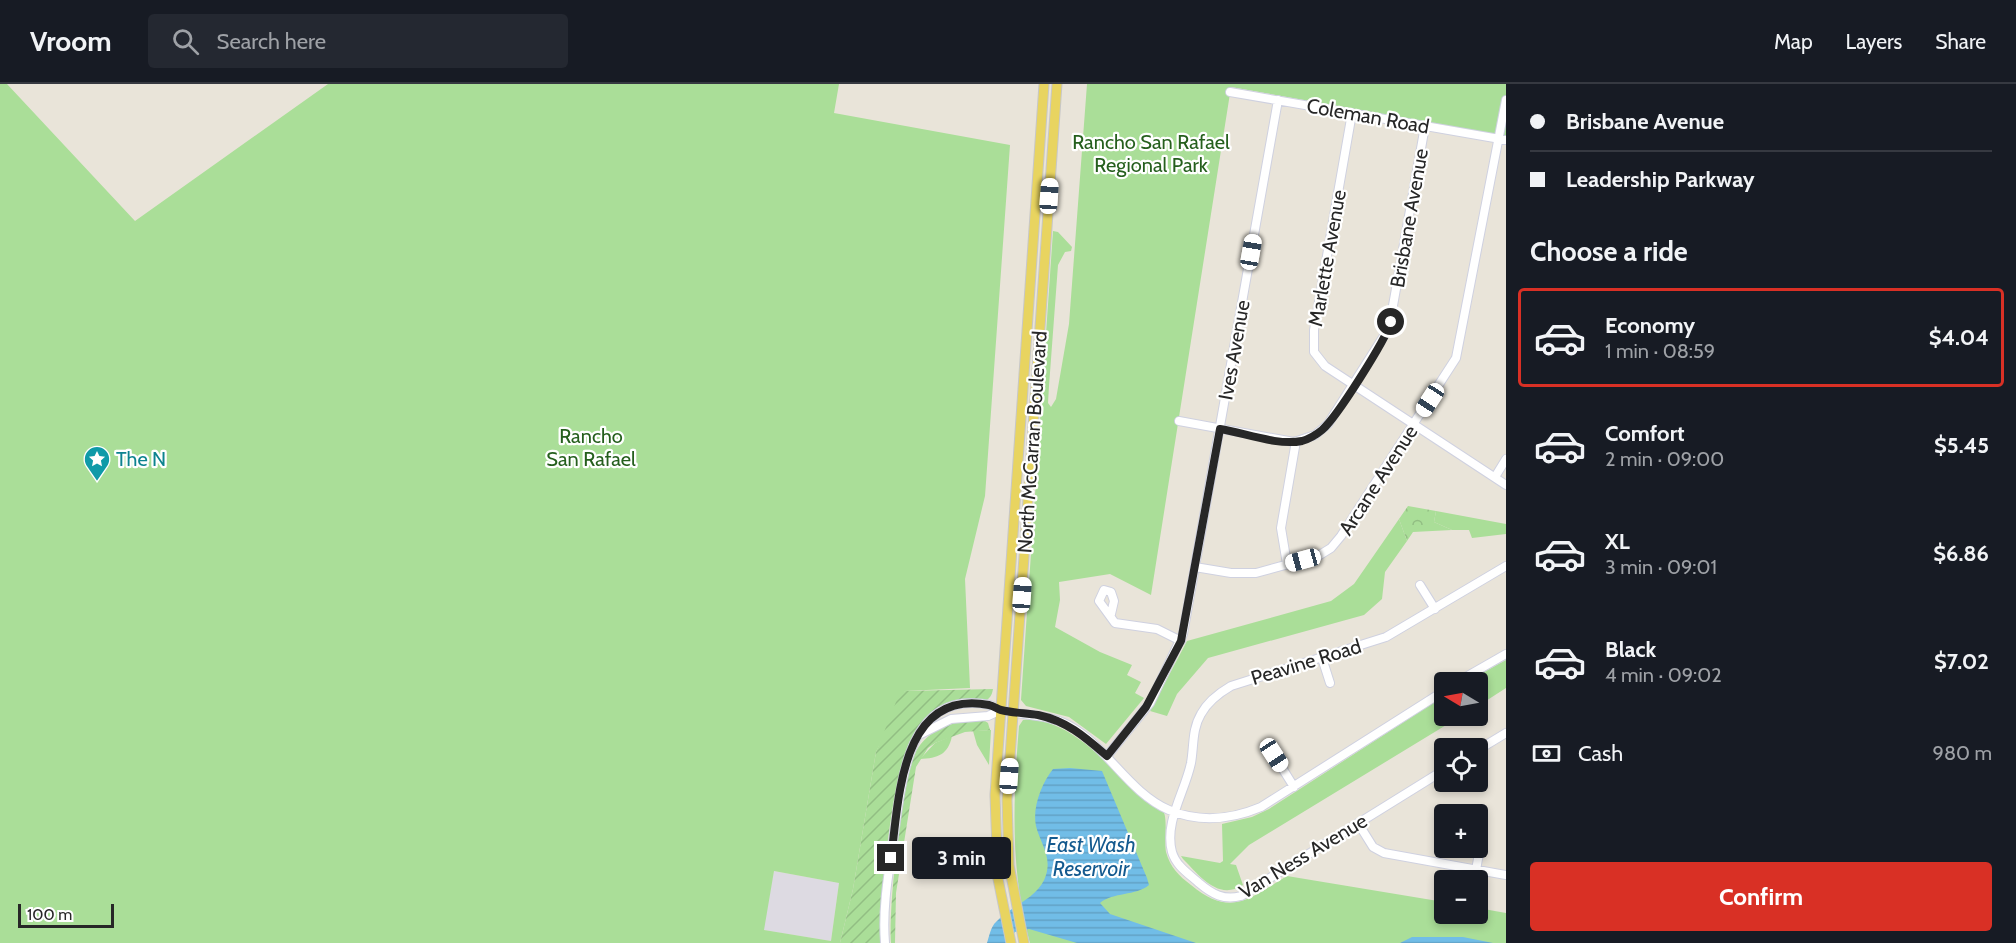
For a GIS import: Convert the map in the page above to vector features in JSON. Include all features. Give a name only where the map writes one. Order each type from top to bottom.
[{"type":"main road","name":"North McCarran Boulevard","points":[[1011,943],[995,851],[995,795],[1044,84]]},
{"type":"main road","name":"North McCarran Boulevard","points":[[1024,943],[1011,886],[1007,844],[1057,84]]},
{"type":"main road","points":[[1027,333],[1040,334]]},
{"type":"street","name":"Coleman Road","points":[[1230,92],[1506,140]]},
{"type":"street","name":"Ives Avenue","points":[[1107,756],[1146,707],[1181,641],[1278,100]]},
{"type":"street","name":"Arcane Avenue","points":[[1195,567],[1248,574],[1318,556],[1336,543],[1452,366],[1459,351],[1497,138],[1506,100]]},
{"type":"street","name":"Marlette Avenue","points":[[1352,113],[1313,346],[1321,363],[1506,485]]},
{"type":"street","name":"Brisbane Avenue","points":[[1296,441],[1308,439],[1321,431],[1384,338],[1391,322],[1425,126]]},
{"type":"street","points":[[1179,422],[1296,441],[1281,528],[1287,564]]},
{"type":"street","points":[[1495,477],[1506,459]]},
{"type":"street","name":"Peavine Road","points":[[1176,812],[1191,765],[1197,721],[1214,698],[1231,686],[1386,637],[1506,566]]},
{"type":"street","points":[[1420,585],[1435,609]]},
{"type":"street","points":[[1111,614],[1115,623],[1120,626],[1151,627],[1181,641]]},
{"type":"street","points":[[1474,672],[1506,654]]},
{"type":"street","points":[[1322,658],[1330,682]]},
{"type":"street","points":[[885,943],[885,901],[903,771],[909,751],[919,735],[951,719],[988,716],[1001,710],[1046,717],[1066,724],[1087,738],[1150,798],[1176,812],[1206,819],[1237,816],[1261,807],[1434,697]]},
{"type":"street","points":[[1488,744],[1506,733]]},
{"type":"street","points":[[1274,755],[1294,787]]},
{"type":"street","name":"Van Ness Avenue","points":[[1176,812],[1170,840],[1175,860],[1206,889],[1228,898],[1248,892],[1434,776]]},
{"type":"street","points":[[1358,823],[1373,847],[1384,853],[1476,870],[1478,858]]},
{"type":"street","points":[[1488,872],[1506,876]]},
{"type":"shaded area","points":[[774,871],[839,883],[831,941],[763,930]]},
{"type":"green space","name":"Rancho San Rafael","points":[[0,84],[7,84],[135,221],[328,84],[839,84],[834,113],[1010,145],[985,496],[965,579],[970,688],[905,691],[876,752],[853,889],[840,943],[0,943]],"holes":[[[774,871],[839,883],[831,941],[764,930]]]},
{"type":"green space","name":"Rancho San Rafael Regional Park","points":[[1087,84],[1506,84],[1506,136],[1231,87],[1151,595],[1110,574],[1059,582],[1060,600],[1055,627],[1100,652],[1132,665],[1127,675],[1141,682],[1135,693],[1144,698],[1106,744],[1069,717],[1026,706],[1021,700],[1053,231],[1058,232],[1072,247],[1071,251],[1065,252],[1058,265],[1048,403],[1051,407],[1056,399],[1069,324]]},
{"type":"green space","points":[[1408,506],[1436,511],[1434,522],[1452,530],[1413,532],[1407,541],[1399,519]]},
{"type":"green space","points":[[1436,511],[1506,524],[1506,534],[1472,538],[1469,530],[1452,530],[1434,522]]},
{"type":"green space","points":[[1399,519],[1407,541],[1385,572],[1382,599],[1364,615],[1208,658],[1177,694],[1167,716],[1150,711],[1187,641],[1331,601],[1354,584]]},
{"type":"green space","points":[[1506,660],[1506,688],[1488,700],[1488,672],[1484,672]]},
{"type":"green space","points":[[993,689],[988,699],[951,706],[923,724],[915,733],[907,749],[894,802],[885,866],[882,943],[840,943],[853,889],[876,752],[898,697],[905,691]]},
{"type":"green space","points":[[1434,702],[1434,726],[1445,726],[1249,845],[1230,864],[1236,865],[1243,885],[1234,889],[1218,888],[1203,879],[1181,856],[1220,863],[1223,861],[1222,824],[1252,817],[1269,809]]},
{"type":"green space","points":[[982,719],[988,723],[990,730],[965,732],[935,743],[928,748],[916,767],[896,893],[895,943],[891,943],[897,842],[912,761],[918,748],[931,734],[955,723]]},
{"type":"green space","points":[[1023,720],[1042,721],[1061,728],[1097,753],[1163,811],[1166,852],[1170,862],[1183,878],[1205,895],[1218,901],[1240,902],[1262,892],[1287,876],[1434,900],[1434,924],[1488,924],[1488,910],[1506,913],[1506,943],[1030,943],[1016,862],[1015,808],[1019,726]]},
{"type":"green space","points":[[991,730],[989,765],[977,745],[973,731]]},
{"type":"green space","points":[[952,736],[948,747],[941,754],[932,758],[920,759],[935,743]]},
{"type":"water","name":"East Wash Reservoir","points":[[1053,769],[1102,771],[1149,885],[1138,891],[1111,897],[1100,903],[1110,914],[1196,943],[1077,943],[1029,929],[1015,932],[1007,943],[987,943],[994,924],[1043,883],[1048,862],[1036,826],[1035,811],[1045,781]]},
{"type":"water","points":[[1412,937],[1463,937],[1493,943],[1400,943]]},
{"type":"place","name":"The N","points":[[97,482]]},
{"type":"route","points":[[891,858],[903,771],[909,751],[921,729],[932,718],[948,708],[968,704],[989,705],[1001,710],[1056,720],[1076,729],[1107,756],[1146,707],[1179,647],[1220,429],[1289,441],[1301,441],[1315,435],[1328,424],[1384,338],[1391,322]]}]
